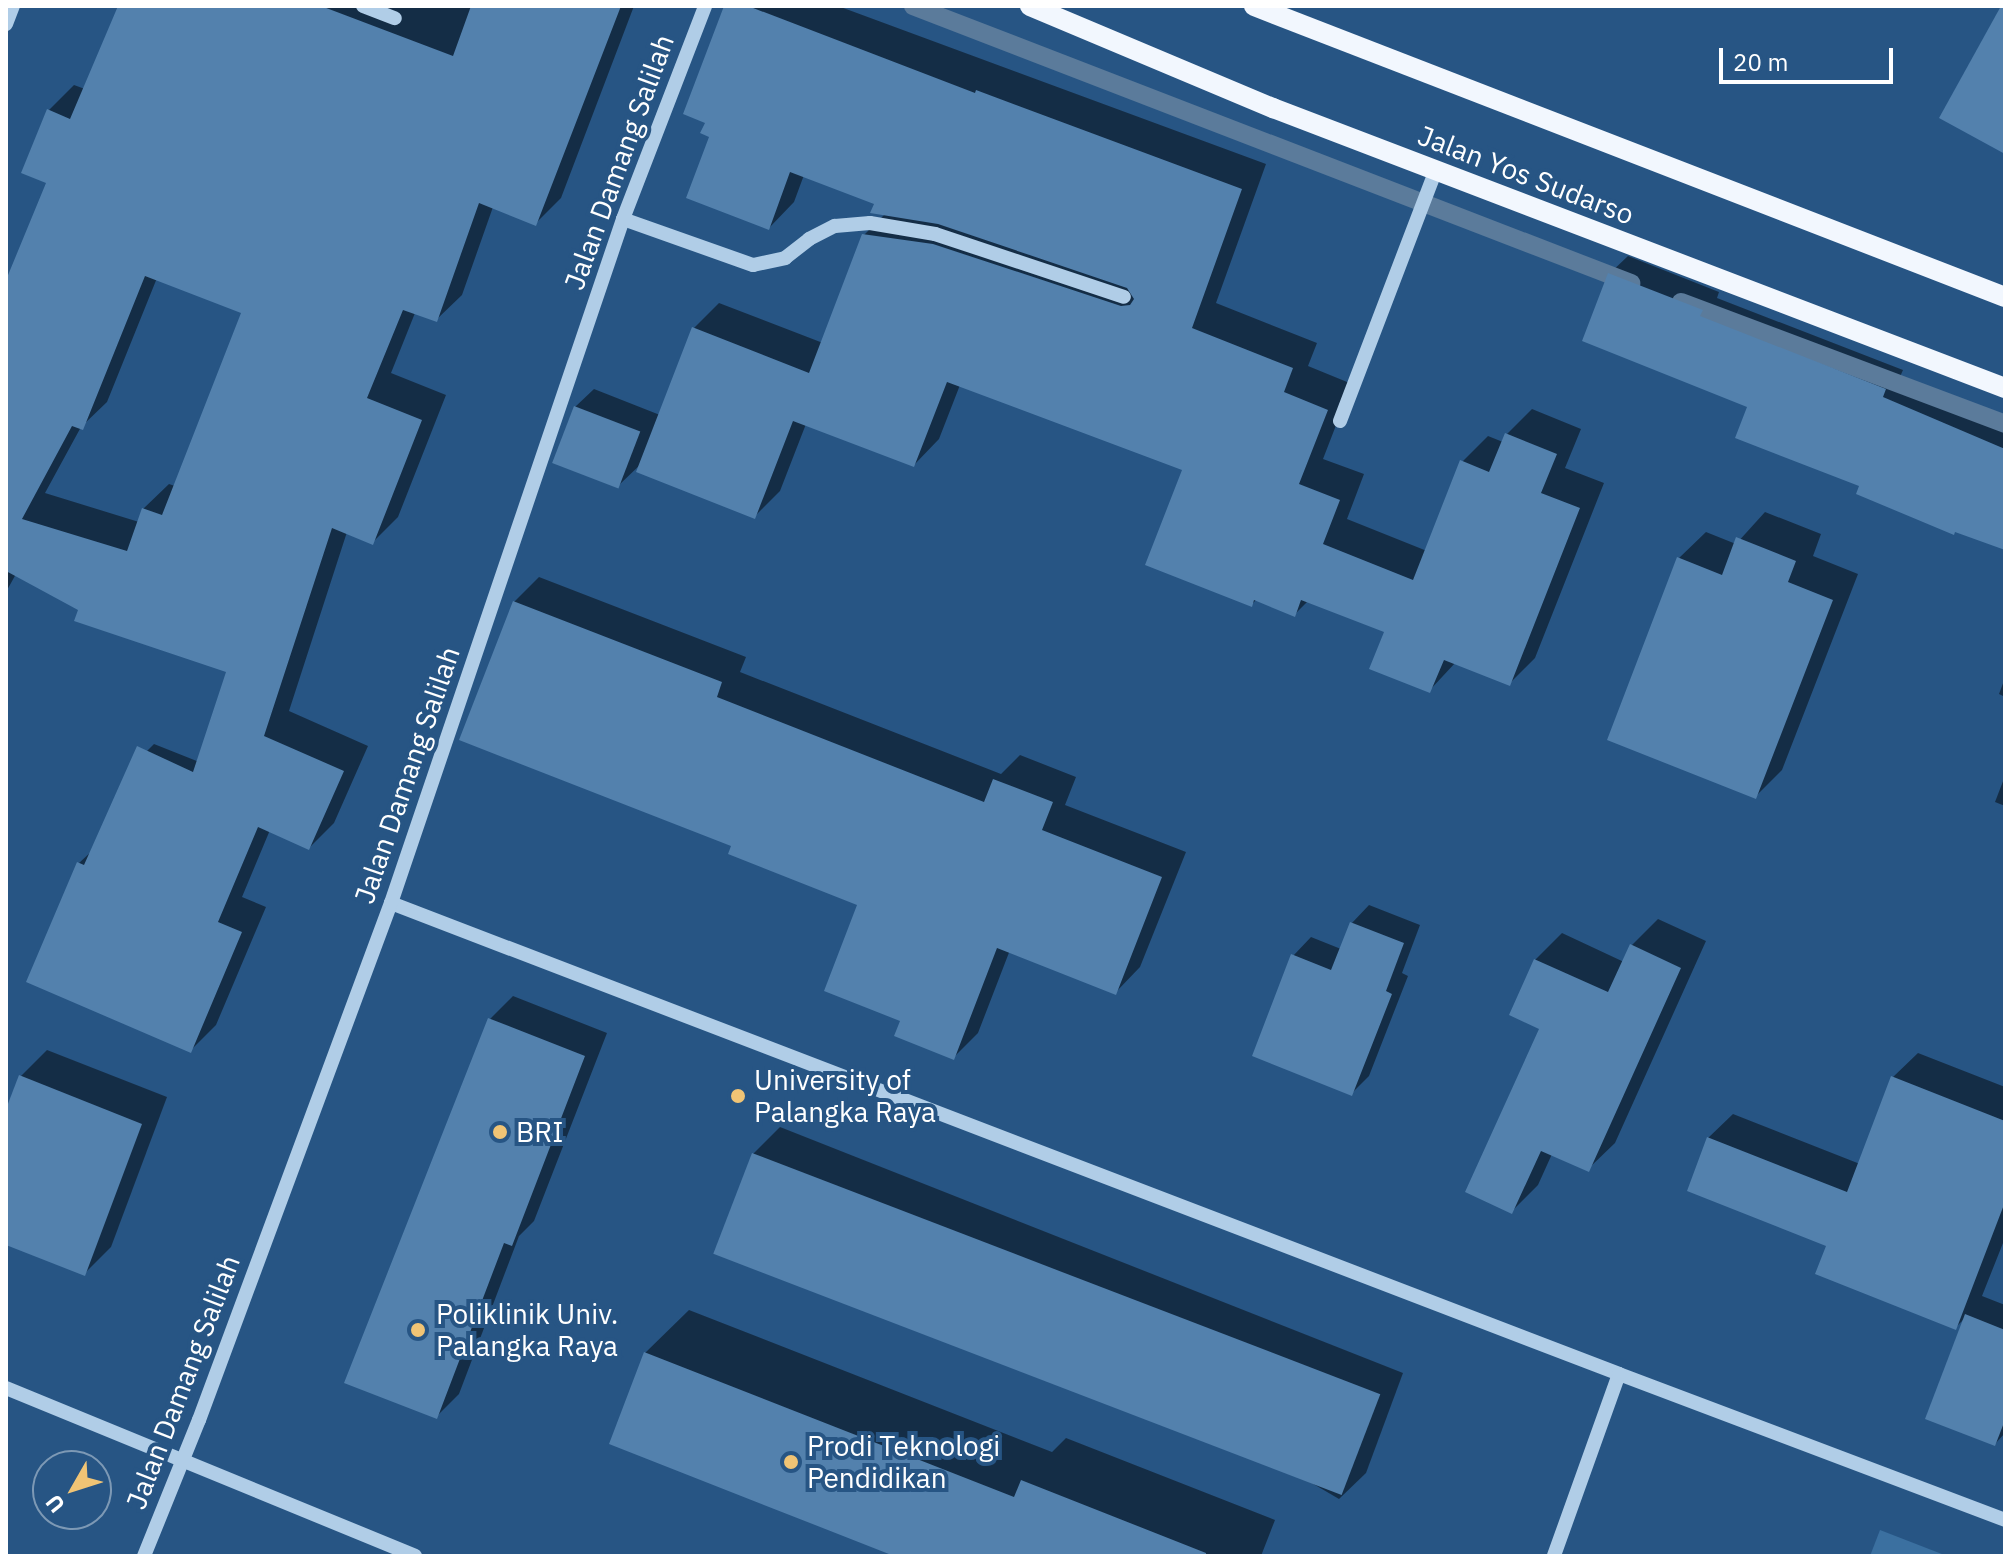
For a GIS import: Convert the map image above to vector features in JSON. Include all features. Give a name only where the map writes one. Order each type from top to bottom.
[{"type":"main road","name":"Jalan Yos Sudarso","points":[[1030,6],[1273,108],[2005,388]]},
{"type":"main road","name":"Jalan Yos Sudarso","points":[[1254,6],[2005,297]]},
{"type":"street","points":[[6,24],[13,6]]},
{"type":"street","points":[[363,6],[395,18]]},
{"type":"street","name":"Jalan Damang Salilah","points":[[144,1556],[184,1459],[391,903],[623,219],[705,6]]},
{"type":"street","points":[[1340,421],[1436,170]]},
{"type":"street","points":[[623,219],[753,265],[785,258],[809,239],[835,226],[883,225],[935,234],[1124,297]]},
{"type":"street","points":[[391,903],[2005,1520]]},
{"type":"street","points":[[1554,1556],[1619,1374]]},
{"type":"street","points":[[6,1388],[415,1556]]},
{"type":"shaded area","points":[[1880,1530],[1947,1556],[1870,1556]]},
{"type":"building","points":[[118,6],[321,6],[453,56],[471,6],[621,6],[536,226],[479,203],[437,322],[403,310],[367,398],[422,420],[373,545],[332,528],[264,736],[344,771],[309,850],[258,827],[218,922],[242,932],[191,1053],[26,982],[77,862],[84,865],[137,746],[193,772],[226,672],[74,621],[78,610],[6,571],[6,280],[46,183],[21,173],[47,109],[70,119]],"holes":[[[145,276],[241,313],[162,515],[142,508],[127,551],[22,519],[72,426],[83,430]]]},
{"type":"building","points":[[724,6],[748,6],[975,93],[976,90],[1242,189],[1192,328],[1293,368],[1284,392],[1328,410],[1299,484],[1340,500],[1323,544],[1413,580],[1460,460],[1489,472],[1505,433],[1557,454],[1541,493],[1580,508],[1510,686],[1444,660],[1430,693],[1369,669],[1384,632],[1301,600],[1295,617],[1254,600],[1252,607],[1145,565],[1182,470],[947,382],[914,467],[793,421],[755,519],[636,472],[692,327],[809,373],[862,234],[933,244],[1121,306],[1130,305],[1134,299],[1127,288],[938,224],[870,213],[874,204],[790,172],[769,230],[686,198],[709,137],[700,133],[705,123],[683,114]]},
{"type":"building","points":[[2001,6],[2005,6],[2005,154],[1939,118]]},
{"type":"building","points":[[1608,273],[1703,310],[1700,316],[1886,389],[1883,397],[2005,449],[2005,550],[1955,532],[1954,535],[1856,494],[1859,486],[1735,438],[1747,407],[1582,341]]},
{"type":"building","points":[[574,406],[640,431],[618,488],[552,463]]},
{"type":"building","points":[[1736,537],[1796,561],[1788,582],[1833,600],[1756,799],[1607,740],[1677,557],[1722,575]]},
{"type":"building","points":[[513,601],[722,682],[717,697],[984,802],[993,779],[1053,802],[1042,830],[1162,877],[1116,995],[997,948],[954,1060],[894,1036],[900,1021],[824,991],[857,905],[728,854],[731,846],[459,740]]},
{"type":"building","points":[[1350,922],[1404,943],[1386,991],[1392,994],[1352,1096],[1252,1056],[1291,954],[1331,970]]},
{"type":"building","points":[[1630,944],[1681,968],[1589,1172],[1541,1151],[1512,1214],[1465,1192],[1539,1029],[1509,1015],[1534,959],[1608,992]]},
{"type":"building","points":[[488,1018],[585,1056],[512,1246],[504,1243],[437,1419],[344,1383]]},
{"type":"building","points":[[19,1075],[142,1124],[85,1276],[6,1245],[6,1109]]},
{"type":"building","points":[[1891,1076],[2005,1121],[2005,1202],[1956,1330],[1815,1274],[1826,1246],[1687,1191],[1707,1137],[1847,1192]]},
{"type":"building","points":[[752,1153],[1380,1394],[1342,1495],[713,1254]]},
{"type":"building","points":[[1965,1314],[2005,1330],[2005,1420],[1995,1446],[1925,1419]]},
{"type":"building","name":"Prodi Teknologi Pendidikan","points":[[644,1352],[1014,1497],[1021,1480],[1206,1553],[1206,1556],[894,1556],[609,1444]]},
{"type":"waterway","points":[[913,6],[1631,283]]},
{"type":"waterway","points":[[1681,302],[2005,424]]},
{"type":"place","name":"University of Palangka Raya","points":[[738,1096]]},
{"type":"place","name":"BRI","points":[[500,1132]]},
{"type":"place","name":"Poliklinik Univ. Palangka Raya","points":[[418,1330]]},
{"type":"place","name":"Prodi Teknologi Pendidikan","points":[[791,1462]]}]
